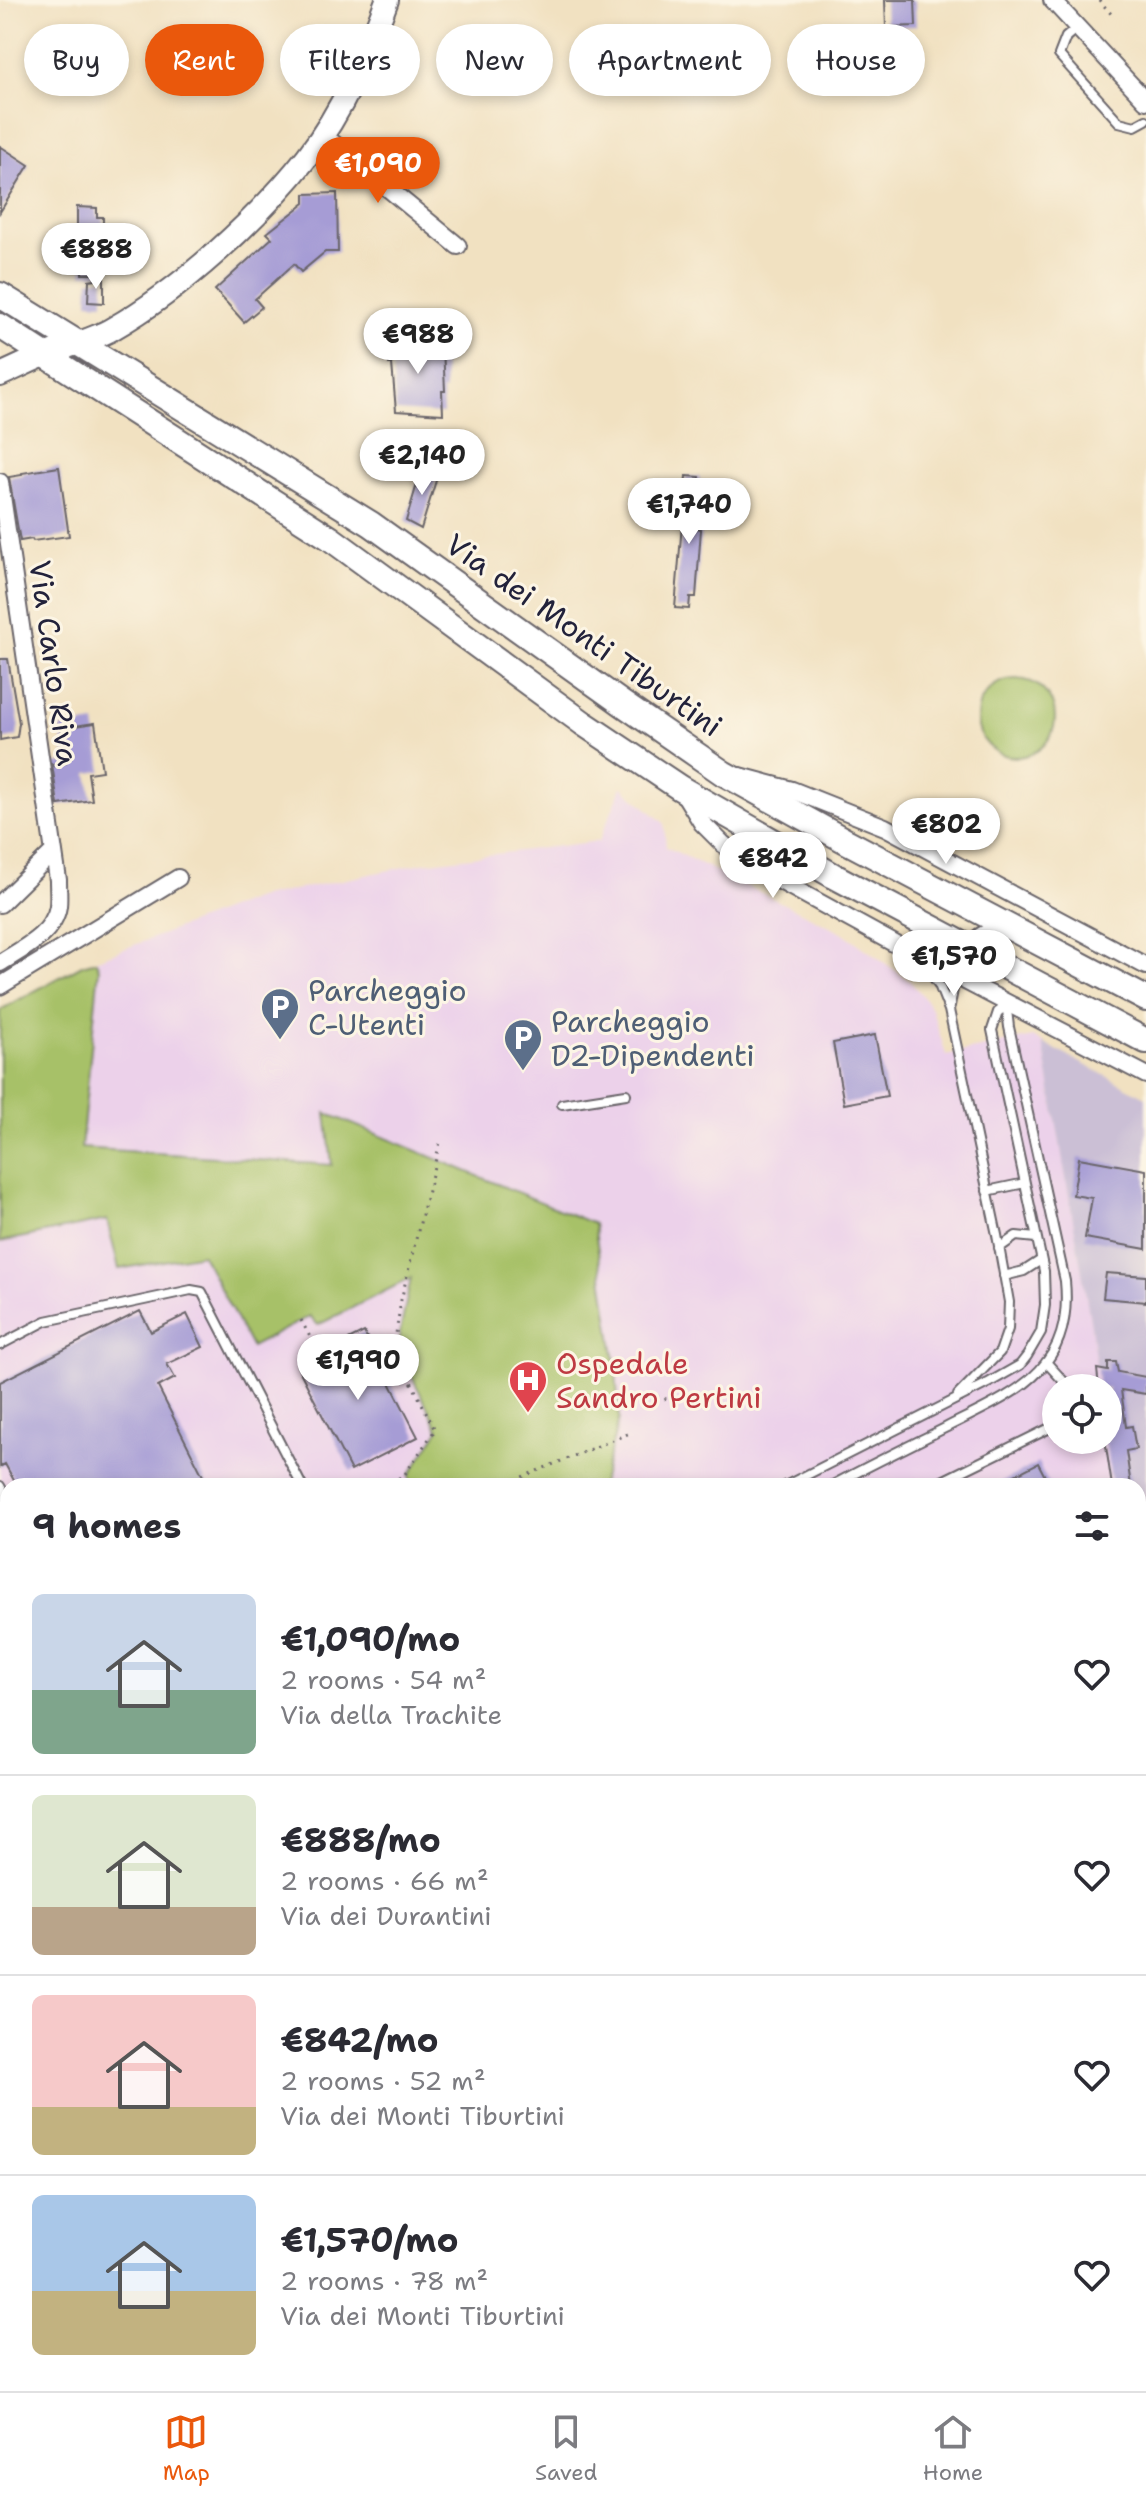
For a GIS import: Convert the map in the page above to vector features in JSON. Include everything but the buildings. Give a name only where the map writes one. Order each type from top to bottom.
[{"type":"main road","name":"Via dei Monti Tiburtini","points":[[0,295],[409,550],[723,773],[1146,999]]},
{"type":"main road","points":[[0,326],[330,538],[583,723],[680,788],[821,869],[1146,1041]]},
{"type":"street","points":[[0,375],[45,354],[104,334],[173,288],[219,250],[288,178],[322,134],[366,53],[387,0]]},
{"type":"street","points":[[1052,0],[1146,101]]},
{"type":"street","points":[[322,134],[458,246]]},
{"type":"street","name":"Via Carlo Riva","points":[[0,482],[58,880],[57,909],[48,928],[0,963]]},
{"type":"street","name":"Via dei Monti Tiburtini","points":[[723,773],[776,784],[885,827],[1146,966]]},
{"type":"street","points":[[680,788],[702,823],[751,865],[917,956],[1146,1075]]},
{"type":"street","points":[[0,904],[53,852]]},
{"type":"street","points":[[0,986],[178,878]]},
{"type":"street","points":[[955,976],[975,939],[983,933],[1010,927]]},
{"type":"lane","points":[[1078,27],[1066,37],[1059,55],[1119,122],[1129,127],[1146,120]]},
{"type":"lane","points":[[917,956],[939,985],[949,1010],[1009,1302],[1008,1329],[1000,1352],[952,1401]]},
{"type":"lane","points":[[949,1010],[955,976]]},
{"type":"lane","points":[[801,1478],[1020,1365],[1035,1346],[1041,1332],[1045,1305],[1041,1260],[992,1030],[998,1012],[1010,1003]]},
{"type":"lane","points":[[846,1478],[1026,1384],[1054,1351],[1064,1325],[1065,1281],[1009,1027],[1007,1010],[1010,1003]]},
{"type":"lane","points":[[562,1104],[626,1094]]},
{"type":"lane","points":[[987,1191],[1025,1183]]},
{"type":"lane","points":[[999,1248],[1016,1236],[1036,1238]]},
{"type":"lane","points":[[1004,1276],[1024,1271],[1041,1260]]},
{"type":"lane","points":[[0,1345],[46,1321],[191,1290],[202,1292],[298,1478]]},
{"type":"lane","points":[[1046,1362],[1057,1374]]},
{"type":"lane","points":[[948,1478],[1042,1432]]},
{"type":"lane","points":[[853,1474],[855,1478]]},
{"type":"path","points":[[1099,0],[1112,15]]},
{"type":"path","points":[[399,1478],[435,1430],[394,1347],[401,1300],[440,1142]]},
{"type":"path","points":[[301,1320],[319,1354]]},
{"type":"path","points":[[633,1398],[650,1395],[670,1400]]},
{"type":"path","points":[[520,1478],[630,1433]]},
{"type":"shaded area","name":"Ospedale Sandro Pertini","points":[[622,787],[664,823],[666,847],[842,932],[911,982],[932,1010],[946,1055],[1033,1037],[1043,1043],[1097,1374],[1042,1374],[1042,1454],[1108,1454],[1111,1478],[0,1478],[0,1010],[82,965],[257,898],[423,863],[599,841]]},
{"type":"shaded area","points":[[1043,1043],[1146,1097],[1146,1478],[1111,1478],[1109,1454],[1122,1454],[1122,1374],[1097,1374]]},
{"type":"green space","points":[[1016,679],[1031,682],[1044,690],[1052,703],[1055,718],[1052,733],[1044,746],[1031,754],[1016,757],[1001,754],[988,746],[980,733],[977,718],[980,703],[988,690],[1001,682]]},
{"type":"green space","points":[[96,961],[99,969],[81,1148],[332,1165],[326,1113],[594,1224],[616,1368],[619,1419],[603,1478],[410,1478],[439,1430],[397,1347],[411,1278],[318,1325],[310,1316],[251,1347],[202,1254],[119,1269],[107,1220],[0,1242],[0,1010],[82,965]]},
{"type":"place","name":"Parcheggio C-Utenti","points":[[280,1041]]},
{"type":"place","name":"Parcheggio D2-Dipendenti","points":[[523,1072]]},
{"type":"place","name":"Ospedale Sandro Pertini","points":[[528,1414]]}]
